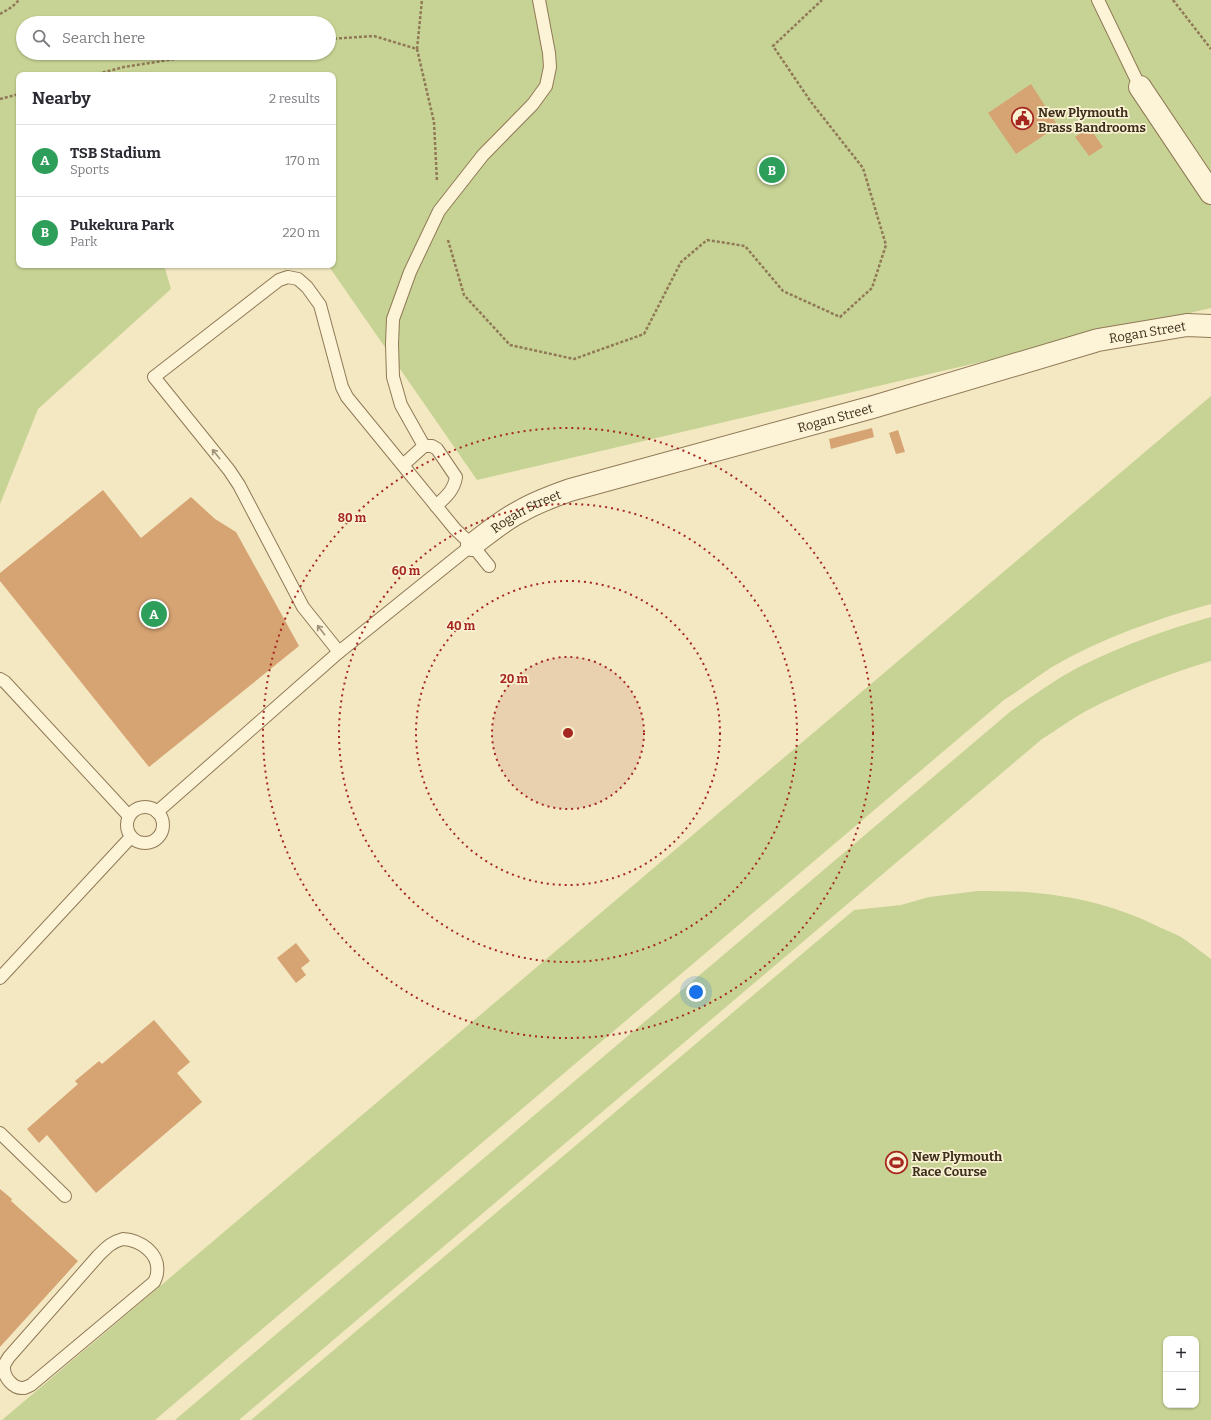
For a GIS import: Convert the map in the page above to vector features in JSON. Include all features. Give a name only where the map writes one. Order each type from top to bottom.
[{"type":"street","points":[[1140,87],[1211,193]]},
{"type":"street","name":"Rogan Street","points":[[472,545],[520,511],[543,500],[570,490],[873,407],[1098,340],[1187,325],[1211,326]]},
{"type":"lane","points":[[424,446],[401,405],[393,377],[392,319],[410,272],[439,211],[483,155],[533,104],[546,86],[550,68],[549,53],[539,0]]},
{"type":"lane","points":[[1098,0],[1140,87]]},
{"type":"lane","points":[[339,652],[303,607],[239,485],[229,470],[154,377],[278,280],[293,277],[298,279],[307,287],[320,305],[342,387],[347,397],[455,530],[472,545],[489,566]]},
{"type":"lane","points":[[403,465],[424,446],[432,446],[437,449],[456,476],[455,485],[450,492],[433,503]]},
{"type":"lane","points":[[157,812],[339,652],[472,545]]},
{"type":"lane","points":[[0,679],[129,816]]},
{"type":"lane","points":[[142,807],[148,807],[157,812],[161,817],[162,823],[162,829],[157,838],[152,841],[142,843],[136,841],[131,837],[127,828],[129,816],[136,809],[142,807]]},
{"type":"lane","points":[[0,978],[131,837]]},
{"type":"lane","points":[[0,1133],[66,1196]]},
{"type":"lane","points":[[131,1239],[138,1242],[152,1254],[156,1263],[157,1273],[154,1282],[31,1385],[24,1388],[5,1386],[4,1366],[9,1357],[108,1245],[114,1241],[131,1239]]},
{"type":"path","points":[[0,14],[12,7],[19,0]]},
{"type":"path","points":[[422,0],[417,48],[434,122],[439,211],[464,295],[510,345],[574,359],[644,334],[682,262],[707,240],[745,246],[783,291],[840,317],[872,288],[886,245],[863,168],[811,102],[773,46],[822,0]]},
{"type":"path","points":[[1173,0],[1211,50]]},
{"type":"path","points":[[336,39],[374,36],[417,48]]},
{"type":"path","points":[[105,72],[124,67],[168,60]]},
{"type":"path","points":[[0,99],[16,95]]},
{"type":"green space","points":[[0,0],[1211,0],[1211,308],[477,480],[330,268],[336,268],[336,72],[16,72],[16,268],[165,268],[171,289],[38,409],[0,504]]},
{"type":"green space","points":[[1211,396],[1211,604],[1130,630],[1090,647],[1052,667],[1004,700],[155,1420],[2,1420]]},
{"type":"green space","points":[[1211,617],[1211,661],[1179,671],[1116,696],[1080,714],[1042,739],[239,1420],[175,1420],[1011,711],[1064,675],[1083,665],[1146,638]]},
{"type":"green space","name":"New Plymouth Race Course","points":[[978,891],[1025,892],[1071,898],[1115,909],[1137,917],[1176,934],[1211,959],[1211,1420],[251,1420],[854,910],[901,905],[929,897]]},
{"type":"building","name":"New Plymouth Brass Bandrooms","points":[[1031,84],[1058,126],[1016,154],[988,113]]},
{"type":"building","points":[[1089,127],[1103,147],[1089,156],[1075,137]]},
{"type":"building","points":[[872,428],[874,437],[831,449],[829,439]]},
{"type":"building","points":[[898,430],[905,452],[896,454],[889,433]]},
{"type":"building","points":[[103,490],[141,538],[191,497],[215,519],[236,532],[299,646],[149,767],[0,581],[0,573]]},
{"type":"building","points":[[296,943],[310,961],[301,968],[306,975],[296,983],[277,958]]},
{"type":"building","points":[[154,1020],[190,1062],[177,1073],[202,1102],[96,1193],[47,1135],[39,1143],[27,1129],[78,1084],[75,1081],[99,1061],[102,1064]]},
{"type":"building","points":[[0,1189],[12,1199],[11,1201],[78,1261],[0,1347]]},
{"type":"place","name":"New Plymouth Brass Bandrooms","points":[[1023,119]]},
{"type":"place","name":"Pukekura Park","points":[[772,170]]},
{"type":"place","name":"TSB Stadium","points":[[154,614]]},
{"type":"place","name":"New Plymouth Race Course","points":[[897,1163]]}]
